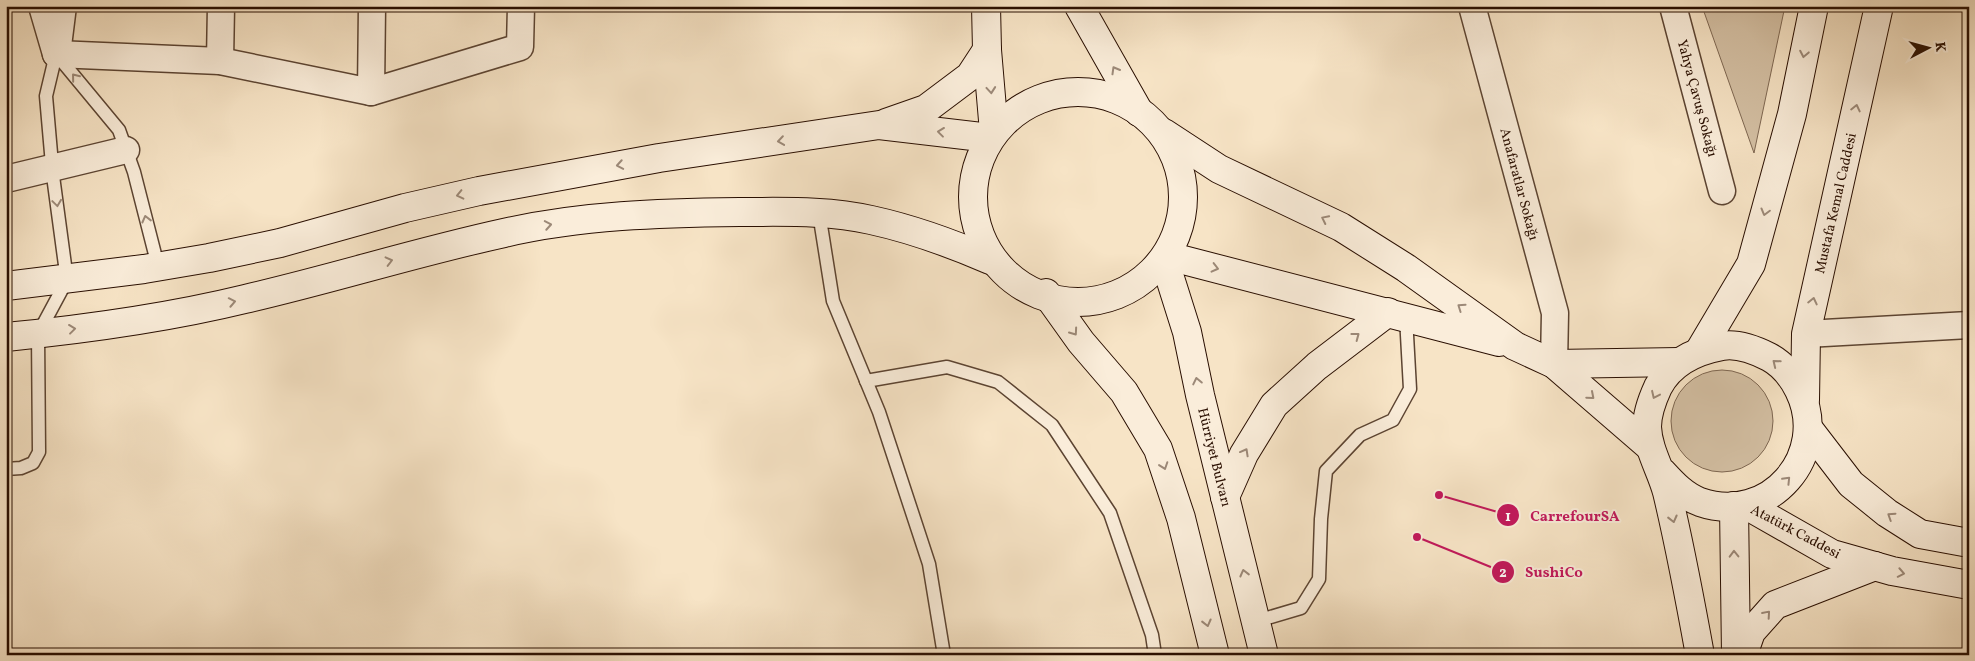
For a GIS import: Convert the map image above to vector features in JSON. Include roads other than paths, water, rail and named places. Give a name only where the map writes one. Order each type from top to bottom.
[{"type":"street","points":[[42,6],[56,54]]},
{"type":"street","points":[[56,54],[63,6]]},
{"type":"street","points":[[220,61],[221,6]]},
{"type":"street","points":[[371,92],[372,6]]},
{"type":"street","points":[[56,54],[220,61],[371,92],[520,47],[522,6]]},
{"type":"street","points":[[986,6],[992,135]]},
{"type":"street","points":[[1079,6],[1139,112]]},
{"type":"street","name":"Anafaratlar Sokağı","points":[[1472,6],[1555,314],[1554,364]]},
{"type":"street","name":"Yahya Çavuş Sokağı","points":[[1673,6],[1722,191]]},
{"type":"street","points":[[1700,655],[1682,555],[1662,472],[1650,447],[1647,426],[1651,402],[1662,380],[1690,356],[1751,264],[1792,114],[1814,6]]},
{"type":"street","name":"Mustafa Kemal Caddesi","points":[[1806,415],[1806,334],[1879,6]]},
{"type":"street","points":[[6,286],[67,280],[158,266],[280,243],[405,208],[479,191],[659,158],[879,125],[926,109],[970,76],[987,50]]},
{"type":"street","points":[[990,260],[976,236],[970,208],[971,183],[978,159],[992,135],[1007,120],[1028,107],[1052,99],[1088,96],[1115,101],[1139,112],[1160,130],[1219,169],[1342,227],[1406,268],[1515,346]]},
{"type":"street","points":[[879,125],[992,135]]},
{"type":"street","points":[[6,337],[139,321],[245,299],[506,232],[562,222],[687,212],[819,213],[868,219],[939,238],[990,260],[1018,280],[1046,293],[1073,299],[1101,298],[1127,290],[1149,276],[1166,257],[1180,232],[1185,205],[1183,178],[1175,152],[1160,130]]},
{"type":"street","points":[[6,179],[126,150]]},
{"type":"street","points":[[1166,257],[1515,346],[1554,364],[1650,447]]},
{"type":"street","name":"Hürriyet Bulvarı","points":[[1166,257],[1188,332],[1225,497],[1264,655]]},
{"type":"street","points":[[1046,293],[1081,342],[1124,392],[1158,449],[1182,518],[1215,655]]},
{"type":"street","points":[[1225,497],[1244,454],[1274,404],[1317,366],[1397,315]]},
{"type":"street","points":[[1806,334],[1969,325]]},
{"type":"street","points":[[1554,364],[1690,356],[1726,345],[1751,348],[1775,360],[1793,378],[1806,415],[1851,484],[1887,514],[1920,534],[1969,543]]},
{"type":"street","points":[[1662,472],[1678,489],[1699,502],[1722,507],[1740,505],[1770,495],[1791,477],[1804,454],[1806,415]]},
{"type":"street","points":[[1736,655],[1740,505]]},
{"type":"street","name":"Atatürk Caddesi","points":[[1740,505],[1832,554],[1875,566],[1969,585]]},
{"type":"street","name":"Atatürk Caddesi","points":[[1743,655],[1751,632],[1775,605],[1875,566]]},
{"type":"lane","points":[[56,54],[119,130],[134,172],[158,266]]},
{"type":"lane","points":[[6,469],[21,468],[33,463],[39,452],[38,334],[67,280],[52,169],[46,96],[56,54]]},
{"type":"lane","points":[[819,213],[833,301],[879,412],[929,564],[944,655]]},
{"type":"lane","points":[[1256,621],[1301,608],[1320,579],[1321,519],[1326,471],[1360,435],[1393,420],[1410,390],[1397,315]]},
{"type":"lane","points":[[866,382],[947,367],[998,382],[1052,425],[1110,514],[1152,635],[1155,655]]},
{"type":"place","name":"CarrefourSA","points":[[1439,495]]},
{"type":"place","name":"SushiCo","points":[[1417,537]]}]
